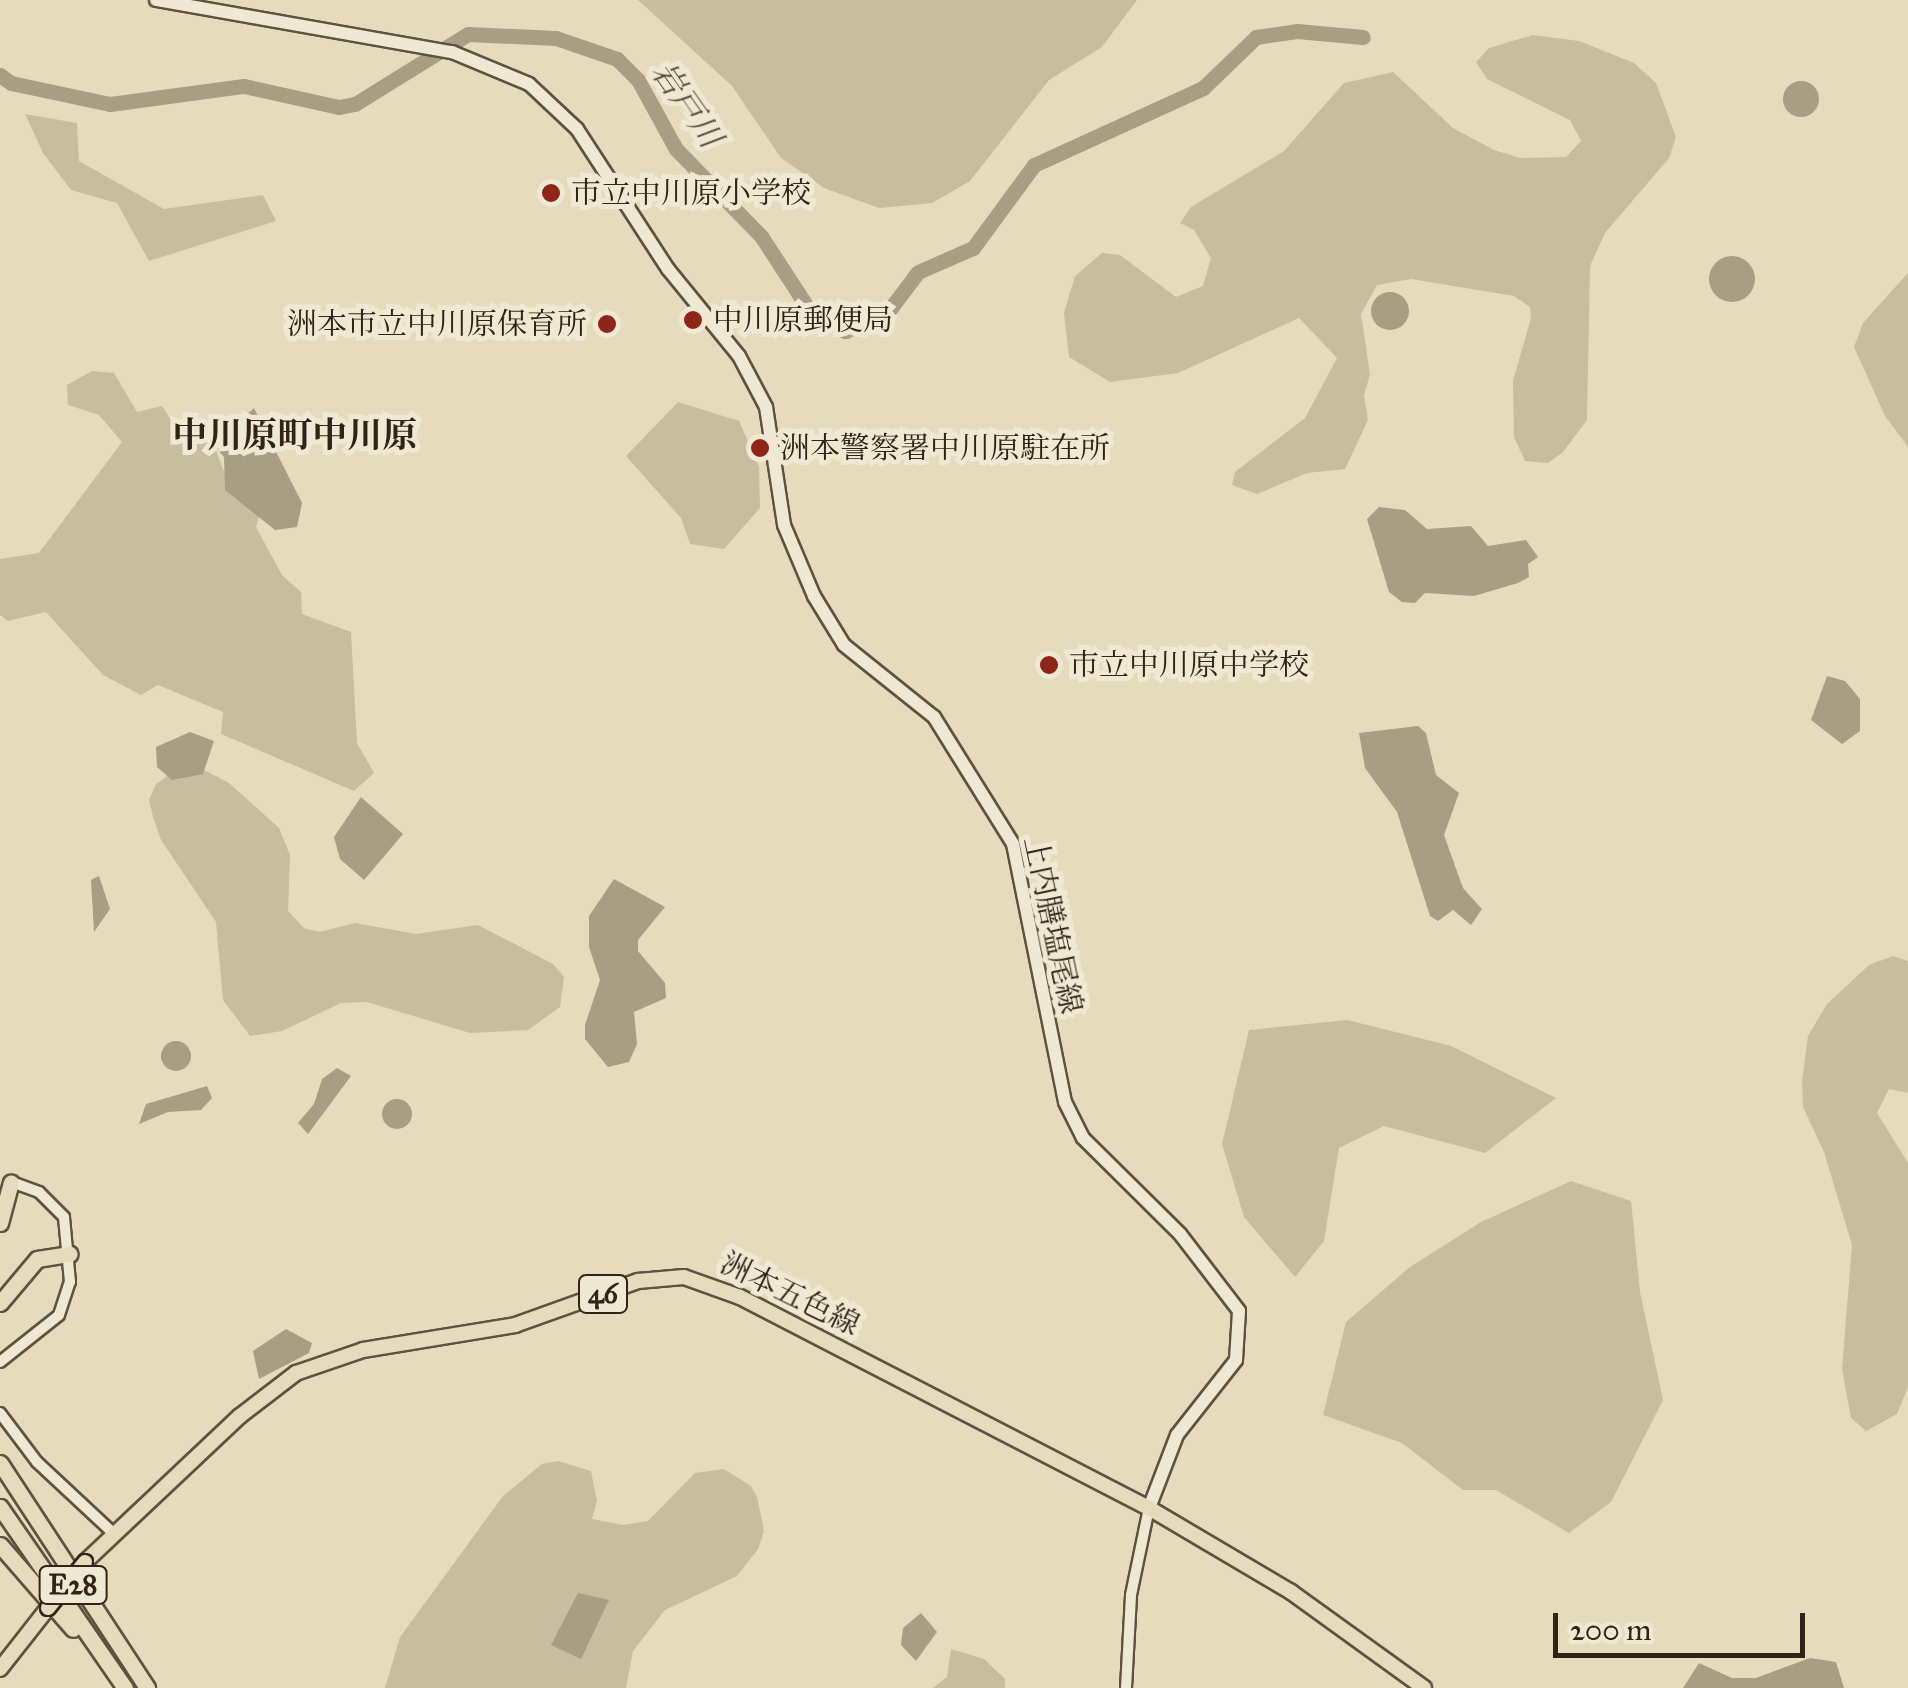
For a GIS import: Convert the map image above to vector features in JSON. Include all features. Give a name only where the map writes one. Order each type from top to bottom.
[{"type":"highway","points":[[0,1224],[11,1182]]},
{"type":"highway","points":[[0,1303],[37,1259],[70,1254]]},
{"type":"highway","points":[[0,1463],[146,1688]]},
{"type":"highway","name":"E28","points":[[0,1482],[146,1688]]},
{"type":"highway","name":"E28","points":[[0,1507],[121,1688]]},
{"type":"highway","points":[[0,1545],[20,1561],[121,1688]]},
{"type":"main road","name":"上内膳塩尾線","points":[[156,0],[452,52],[519,79],[568,118],[668,269],[753,377],[773,430],[784,525],[823,612],[844,645],[934,717],[1014,844],[1065,1102],[1078,1129],[1236,1302],[1242,1329],[1236,1360],[1177,1436],[1148,1508]]},
{"type":"main road","name":"洲本五色線","points":[[0,1670],[112,1532],[240,1416],[304,1369],[363,1350],[515,1325],[631,1284],[677,1276],[730,1292],[1148,1508],[1291,1592],[1424,1688]]},
{"type":"street","points":[[0,1362],[60,1315],[70,1254],[68,1228],[56,1206],[11,1182]]},
{"type":"street","points":[[0,1413],[37,1462],[112,1532]]},
{"type":"street","points":[[1126,1688],[1131,1595],[1148,1508]]},
{"type":"shaded area","points":[[638,0],[1137,0],[1102,47],[1049,80],[970,181],[932,203],[879,208],[824,188],[781,158],[732,86]]},
{"type":"shaded area","points":[[1533,35],[1579,41],[1634,63],[1656,83],[1676,137],[1669,158],[1605,233],[1590,266],[1587,420],[1563,452],[1548,463],[1525,461],[1514,437],[1513,381],[1531,318],[1530,307],[1514,296],[1411,279],[1377,285],[1361,314],[1370,374],[1364,396],[1368,420],[1345,469],[1307,473],[1257,494],[1232,485],[1235,472],[1305,418],[1337,358],[1299,318],[1178,373],[1110,382],[1069,357],[1064,313],[1075,276],[1102,253],[1120,255],[1176,297],[1203,286],[1211,258],[1194,230],[1180,223],[1191,207],[1284,151],[1344,83],[1393,72],[1453,128],[1494,150],[1520,158],[1566,157],[1581,141],[1570,120],[1487,79],[1476,62],[1489,48]]},
{"type":"shaded area","points":[[1801,81],[1814,86],[1819,99],[1814,112],[1801,117],[1788,112],[1783,99],[1788,86]]},
{"type":"shaded area","points":[[25,114],[77,123],[79,161],[164,209],[263,195],[276,221],[149,261],[117,203],[71,190],[43,153]]},
{"type":"shaded area","points":[[1732,256],[1748,263],[1755,279],[1748,295],[1732,302],[1716,295],[1709,279],[1716,263]]},
{"type":"shaded area","points":[[1908,273],[1908,447],[1885,416],[1854,347],[1863,323]]},
{"type":"shaded area","points":[[1390,292],[1403,298],[1409,311],[1403,324],[1390,330],[1377,324],[1371,311],[1377,298]]},
{"type":"shaded area","points":[[92,371],[114,373],[137,412],[162,406],[178,431],[214,445],[232,493],[260,513],[256,527],[282,575],[301,592],[302,614],[351,632],[357,743],[374,773],[354,791],[221,734],[223,712],[158,685],[141,695],[103,675],[46,612],[8,621],[0,615],[0,559],[39,553],[122,442],[99,415],[68,405],[67,385]]},
{"type":"shaded area","points":[[678,402],[739,421],[759,467],[760,508],[724,549],[690,544],[681,518],[626,456]]},
{"type":"shaded area","points":[[254,408],[302,503],[297,527],[275,530],[225,490],[224,457],[214,445]]},
{"type":"shaded area","points":[[1379,507],[1405,510],[1427,529],[1471,526],[1488,546],[1526,540],[1538,557],[1528,564],[1529,577],[1518,583],[1474,596],[1425,593],[1415,603],[1402,602],[1389,592],[1367,519]]},
{"type":"shaded area","points":[[1827,676],[1845,681],[1860,699],[1860,731],[1842,744],[1811,720]]},
{"type":"shaded area","points":[[1418,726],[1426,733],[1436,775],[1459,793],[1444,835],[1463,888],[1482,909],[1471,925],[1453,910],[1438,921],[1430,916],[1397,812],[1365,768],[1359,733]]},
{"type":"shaded area","points":[[190,732],[214,741],[203,774],[172,780],[157,767],[156,747]]},
{"type":"shaded area","points":[[179,768],[204,770],[229,783],[279,828],[290,855],[288,911],[304,928],[320,932],[355,923],[416,934],[478,925],[553,964],[564,977],[560,1007],[528,1030],[470,1033],[367,1002],[341,1003],[282,1031],[250,1036],[223,1000],[216,922],[161,840],[153,817],[149,800],[156,784]]},
{"type":"shaded area","points":[[361,797],[403,834],[364,880],[340,859],[334,837]]},
{"type":"shaded area","points":[[99,876],[110,909],[94,932],[91,880]]},
{"type":"shaded area","points":[[614,879],[665,907],[638,940],[638,951],[665,983],[666,998],[634,1012],[637,1044],[629,1062],[608,1067],[585,1039],[585,1025],[600,980],[589,947],[589,916]]},
{"type":"shaded area","points":[[1893,956],[1908,961],[1908,1093],[1889,1089],[1877,1113],[1908,1163],[1908,1387],[1897,1414],[1866,1431],[1851,1418],[1842,1369],[1852,1245],[1824,1152],[1803,1107],[1802,1081],[1808,1036],[1827,1004],[1869,965]]},
{"type":"shaded area","points":[[1347,1020],[1451,1046],[1556,1098],[1485,1153],[1384,1126],[1339,1148],[1324,1241],[1295,1277],[1244,1217],[1222,1144],[1249,1030]]},
{"type":"shaded area","points":[[176,1041],[187,1045],[191,1056],[187,1067],[176,1071],[165,1067],[161,1056],[165,1045]]},
{"type":"shaded area","points":[[337,1068],[351,1076],[308,1134],[298,1123],[314,1104],[322,1079]]},
{"type":"shaded area","points":[[207,1086],[212,1098],[201,1110],[168,1112],[139,1124],[146,1104]]},
{"type":"shaded area","points":[[397,1099],[407,1104],[412,1114],[407,1124],[397,1129],[387,1124],[382,1114],[387,1104]]},
{"type":"shaded area","points":[[1571,1181],[1631,1201],[1640,1292],[1663,1400],[1611,1502],[1569,1533],[1496,1490],[1463,1490],[1402,1443],[1323,1415],[1346,1322],[1410,1267],[1481,1222]]},
{"type":"shaded area","points":[[286,1329],[312,1343],[309,1353],[259,1379],[253,1351]]},
{"type":"shaded area","points":[[558,1461],[591,1471],[597,1501],[592,1519],[623,1525],[648,1521],[695,1473],[724,1469],[751,1486],[757,1497],[764,1531],[758,1549],[737,1576],[665,1610],[633,1651],[626,1688],[385,1688],[400,1637],[503,1496],[542,1464]]},
{"type":"shaded area","points":[[578,1593],[609,1600],[581,1659],[551,1645]]},
{"type":"shaded area","points":[[921,1613],[937,1632],[916,1661],[901,1645],[903,1628]]},
{"type":"shaded area","points":[[951,1649],[984,1659],[1005,1679],[1005,1688],[933,1688],[947,1677]]},
{"type":"shaded area","points":[[1810,1658],[1836,1662],[1844,1688],[1683,1688],[1699,1663],[1732,1678],[1756,1678]]},
{"type":"waterway","name":"岩戸川","points":[[0,75],[11,83],[110,104],[244,86],[339,107],[355,104],[468,34],[556,38],[617,59],[638,80],[676,149],[761,236],[808,308],[845,331],[887,313],[918,272],[973,248],[1034,165],[1203,88],[1256,37],[1297,31],[1363,37]]},
{"type":"place","name":"市立中川原小学校","points":[[551,193]]},
{"type":"place","name":"中川原郵便局","points":[[693,320]]},
{"type":"place","name":"洲本市立中川原保育所","points":[[607,324]]},
{"type":"place","name":"洲本警察署中川原駐在所","points":[[760,448]]},
{"type":"place","name":"市立中川原中学校","points":[[1049,665]]},
{"type":"district","name":"中川原町中川原","points":[[295,436]]}]
